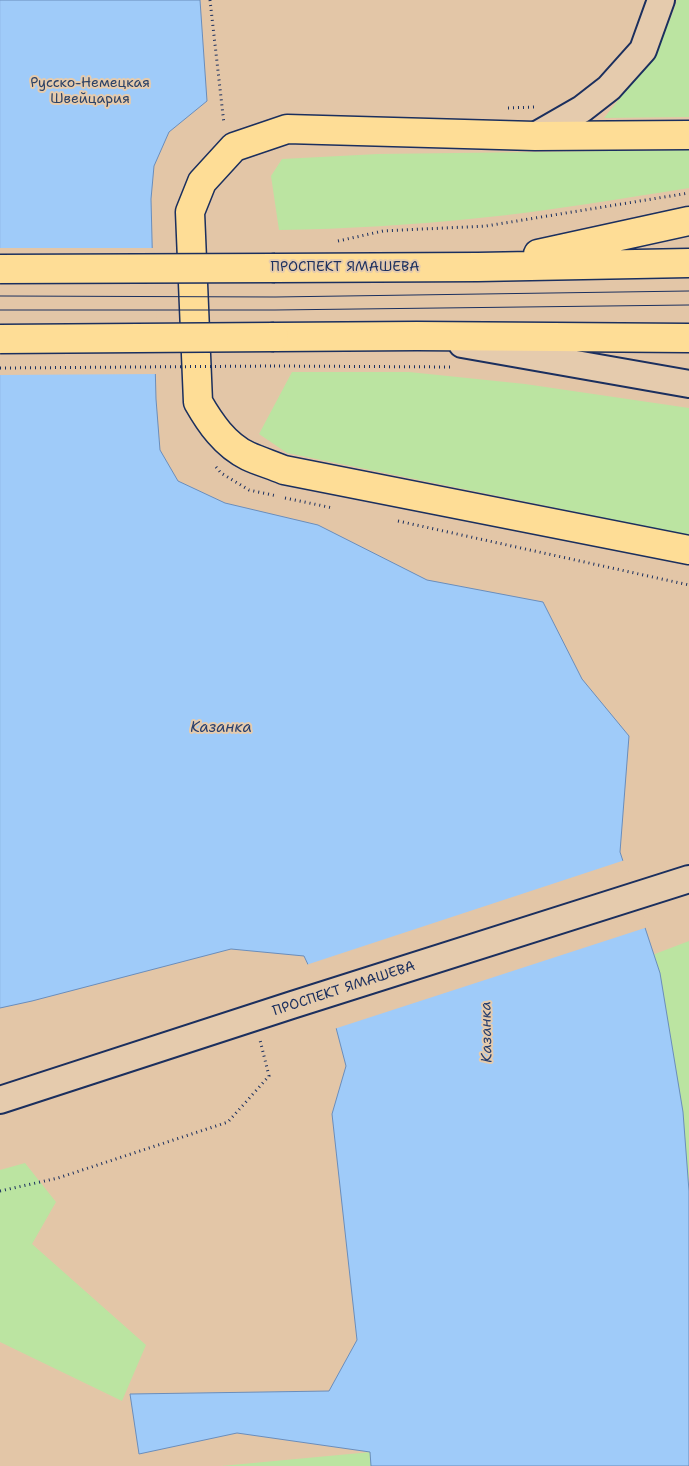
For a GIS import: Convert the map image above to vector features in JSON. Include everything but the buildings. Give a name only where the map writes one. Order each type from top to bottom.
[{"type":"main road","points":[[689,135],[535,136],[287,129],[234,146],[202,182],[190,212],[198,402],[222,437],[246,455],[284,470],[689,550]]},
{"type":"main road","points":[[478,267],[689,221]]},
{"type":"main road","name":"ПРОСПЕКТ ЯМАШЕВА","points":[[0,269],[478,267],[689,263]]},
{"type":"main road","points":[[0,339],[417,336],[689,338]]},
{"type":"lane","points":[[535,136],[582,109],[609,88],[642,50],[661,0]]},
{"type":"lane","points":[[417,336],[689,384]]},
{"type":"lane","name":"ПРОСПЕКТ ЯМАШЕВА","points":[[0,1100],[292,1005],[685,881]]},
{"type":"path","points":[[210,0],[224,130]]},
{"type":"path","points":[[329,243],[383,231],[486,226],[689,193]]},
{"type":"path","points":[[0,368],[456,367]]},
{"type":"path","points":[[0,1192],[58,1178],[228,1122],[269,1076],[254,1018]]},
{"type":"green space","points":[[677,0],[689,0],[689,117],[604,118],[656,48]]},
{"type":"green space","points":[[689,150],[689,188],[584,205],[429,223],[279,230],[271,176],[282,159],[378,154]]},
{"type":"green space","points":[[292,372],[409,372],[525,384],[689,408],[689,535],[287,453],[259,434]]},
{"type":"green space","points":[[689,941],[689,1466],[647,957]]},
{"type":"green space","points":[[25,1163],[56,1202],[32,1244],[146,1345],[122,1401],[0,1342],[0,1170]]},
{"type":"green space","points":[[371,1452],[371,1466],[221,1466]]},
{"type":"water","name":"Казанка","points":[[0,0],[200,0],[207,101],[169,132],[154,166],[151,199],[156,399],[160,450],[178,481],[225,503],[318,525],[427,580],[543,602],[582,679],[629,736],[620,852],[660,973],[683,1112],[689,1191],[689,1466],[371,1466],[370,1452],[237,1433],[139,1454],[130,1394],[329,1391],[357,1340],[332,1114],[346,1066],[334,1020],[304,956],[231,949],[0,1008]]},
{"type":"pier","points":[[0,248],[155,248],[158,374],[0,375]]},
{"type":"pier","points":[[625,860],[648,927],[334,1029],[306,965]]},
{"type":"tram line","points":[[0,296],[275,297],[689,291]]},
{"type":"tram line","points":[[0,310],[275,310],[689,305]]},
{"type":"park label","name":"Русско-Немецкая Швейцария","points":[[90,92]]}]
